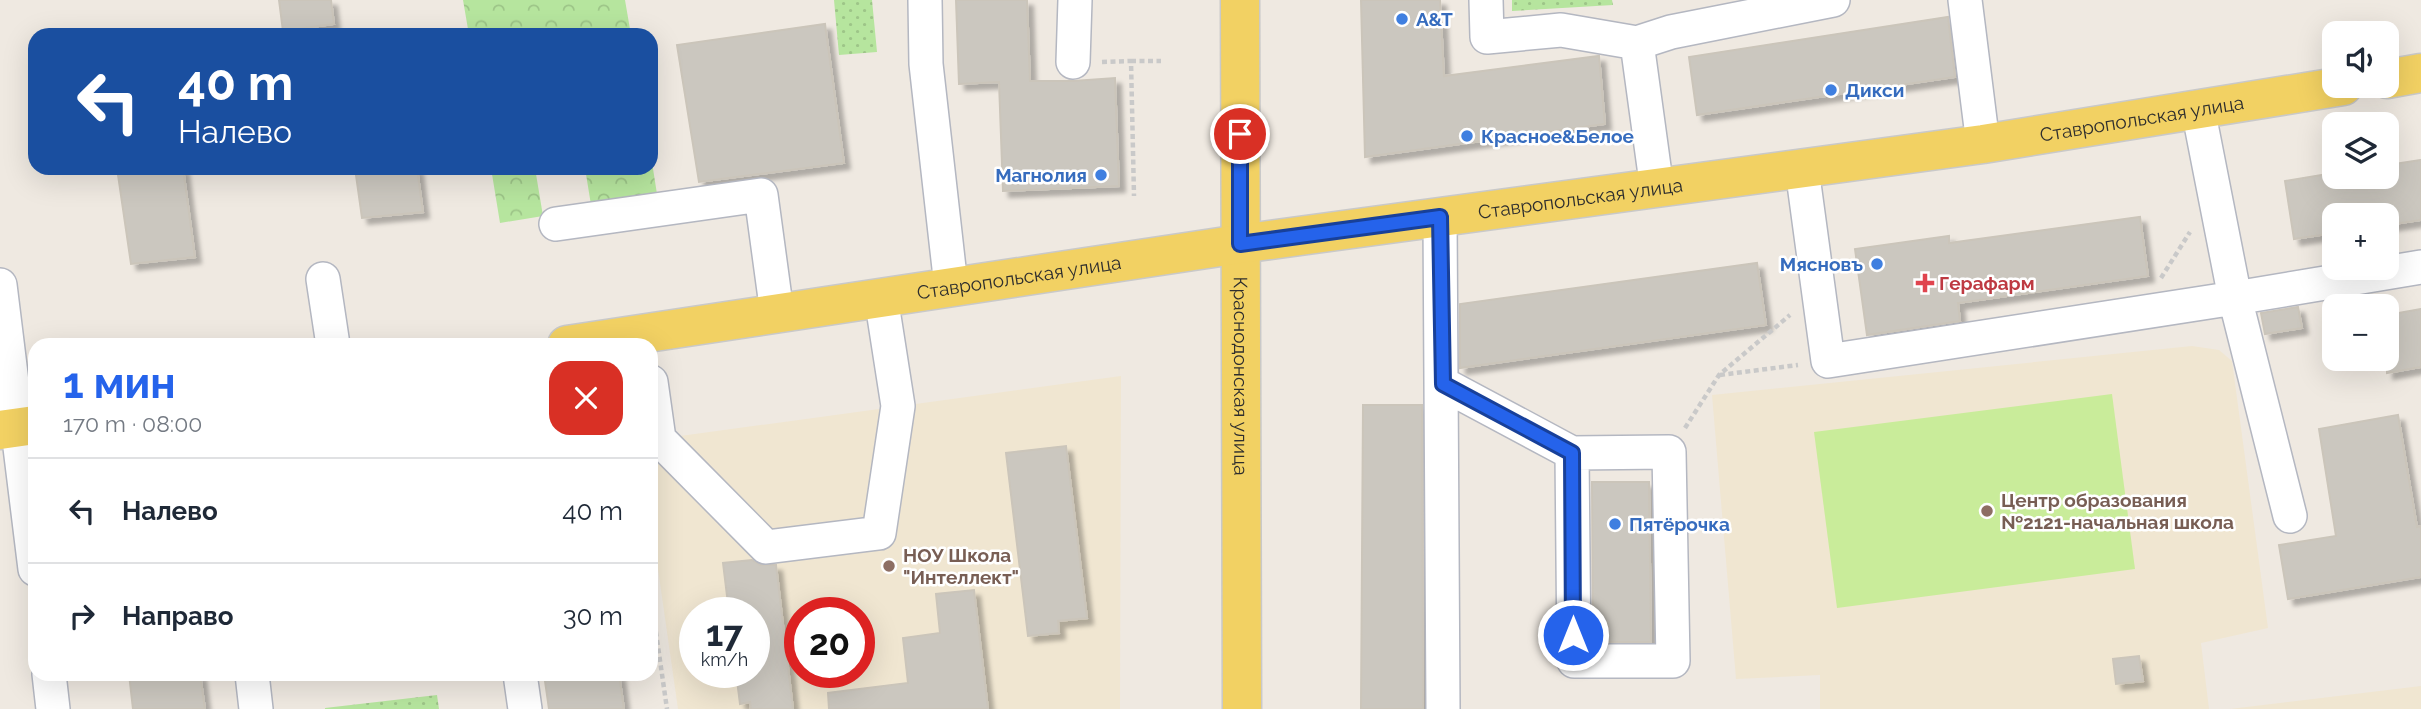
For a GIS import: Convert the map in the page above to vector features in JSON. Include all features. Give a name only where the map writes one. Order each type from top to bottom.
[{"type":"main road","name":"Краснодонская улица","points":[[1240,0],[1242,709]]},
{"type":"main road","points":[[2399,77],[2421,73]]},
{"type":"main road","name":"Ставропольская улица","points":[[640,338],[950,286],[1240,244],[1983,144],[2322,89]]},
{"type":"street","points":[[925,0],[926,64],[950,286]]},
{"type":"street","points":[[1073,62],[1075,0]]},
{"type":"street","points":[[1486,0],[1487,37],[1561,30],[1637,43],[1725,11],[1833,0]]},
{"type":"street","points":[[1965,0],[1983,144]]},
{"type":"street","points":[[1637,43],[1657,189]]},
{"type":"street","points":[[2198,109],[2235,298],[2290,516]]},
{"type":"street","points":[[1802,169],[1828,361],[2421,267]]},
{"type":"street","points":[[556,224],[761,195],[777,313]]},
{"type":"street","points":[[1440,217],[1443,709]]},
{"type":"street","points":[[323,279],[331,338]]},
{"type":"street","points":[[0,285],[28,511]]},
{"type":"street","points":[[658,432],[659,439],[766,547],[879,533],[898,406],[881,297]]},
{"type":"street","points":[[1443,384],[1572,453],[1669,452],[1673,661],[1574,660],[1572,453]]},
{"type":"street","points":[[50,681],[53,709]]},
{"type":"street","points":[[253,681],[256,709]]},
{"type":"street","points":[[521,681],[525,709]]},
{"type":"path","points":[[1131,61],[1133,195]]},
{"type":"path","points":[[1073,62],[1161,61]]},
{"type":"path","points":[[2139,313],[2214,192]]},
{"type":"path","points":[[1669,452],[1720,375],[1819,290]]},
{"type":"path","points":[[1720,375],[1828,361]]},
{"type":"path","points":[[658,647],[667,709]]},
{"type":"shaded area","name":"Центр образования №2121-начальная школа","points":[[2192,346],[2219,350],[2232,361],[2268,628],[2201,643],[2209,709],[1820,709],[1820,675],[1736,679],[1712,395]]},
{"type":"shaded area","name":"НОУ Школа \"Интеллект\"","points":[[1121,376],[1120,709],[678,709],[658,569],[658,439]]},
{"type":"shaded area","points":[[2421,686],[2421,709],[2230,709]]},
{"type":"green space","points":[[463,0],[625,0],[630,28],[468,28]]},
{"type":"green space","points":[[834,0],[872,0],[877,52],[839,55]]},
{"type":"green space","points":[[1512,0],[1612,0],[1613,5],[1512,11]]},
{"type":"green space","points":[[492,175],[536,175],[543,216],[500,223]]},
{"type":"green space","points":[[586,175],[654,175],[657,194],[591,205]]},
{"type":"green space","points":[[2112,394],[2135,569],[1837,608],[1814,432]]},
{"type":"green space","points":[[437,695],[439,709],[325,709],[325,708]]},
{"type":"building","points":[[279,0],[331,0],[334,24],[283,28]]},
{"type":"building","points":[[956,0],[1027,0],[1030,81],[1115,78],[1119,186],[1003,191],[999,82],[959,84]]},
{"type":"building","points":[[1361,0],[1440,0],[1444,76],[1599,56],[1605,124],[1365,157]]},
{"type":"building","points":[[1948,17],[1955,77],[1697,115],[1689,57]]},
{"type":"building","points":[[825,24],[844,163],[699,182],[677,45]]},
{"type":"building","points":[[2421,160],[2421,220],[2399,223],[2399,203],[2322,203],[2322,235],[2294,239],[2285,181],[2322,175],[2322,189],[2399,189],[2399,163]]},
{"type":"building","points":[[118,175],[184,175],[195,257],[131,264]]},
{"type":"building","points":[[356,175],[418,175],[423,212],[362,218]]},
{"type":"building","points":[[2140,217],[2148,276],[1958,303],[1960,321],[1867,335],[1855,249],[1949,236],[1949,243]]},
{"type":"building","points":[[1757,263],[1766,325],[1460,368],[1460,304]]},
{"type":"building","points":[[2298,307],[2302,328],[2265,334],[2261,313]]},
{"type":"building","points":[[2421,309],[2421,367],[2399,371],[2399,313]]},
{"type":"building","points":[[1363,405],[1422,405],[1423,709],[1361,709]]},
{"type":"building","points":[[2398,415],[2417,527],[2421,526],[2421,577],[2288,599],[2279,545],[2336,536],[2319,429]]},
{"type":"building","points":[[1066,446],[1087,618],[1058,621],[1059,633],[1028,636],[1006,453]]},
{"type":"building","points":[[1592,482],[1649,482],[1651,642],[1593,642]]},
{"type":"building","points":[[752,560],[760,565],[776,565],[784,633],[784,688],[791,688],[793,709],[751,709],[750,702],[740,704],[738,688],[770,688],[770,597],[727,597],[723,563]]},
{"type":"building","points":[[974,590],[988,709],[829,709],[828,693],[908,683],[903,638],[940,633],[936,594]]},
{"type":"building","points":[[2139,656],[2143,681],[2116,684],[2113,659]]},
{"type":"building","points":[[130,681],[201,681],[205,709],[133,709]]},
{"type":"building","points":[[545,681],[620,681],[624,709],[549,709]]},
{"type":"place","name":"A&T","points":[[1402,19]]},
{"type":"place","name":"Дикси","points":[[1831,90]]},
{"type":"place","name":"Красное&Белое","points":[[1467,136]]},
{"type":"place","name":"Магнолия","points":[[1101,175]]},
{"type":"place","name":"Мясновъ","points":[[1877,264]]},
{"type":"place","name":"Герафарм","points":[[1925,283]]},
{"type":"place","name":"Центр образования №2121-начальная школа","points":[[1987,511]]},
{"type":"place","name":"Пятёрочка","points":[[1615,524]]},
{"type":"place","name":"НОУ Школа \"Интеллект\"","points":[[889,566]]},
{"type":"route","points":[[1240,134],[1240,244],[1440,217],[1443,384],[1572,453],[1573,635]]}]
